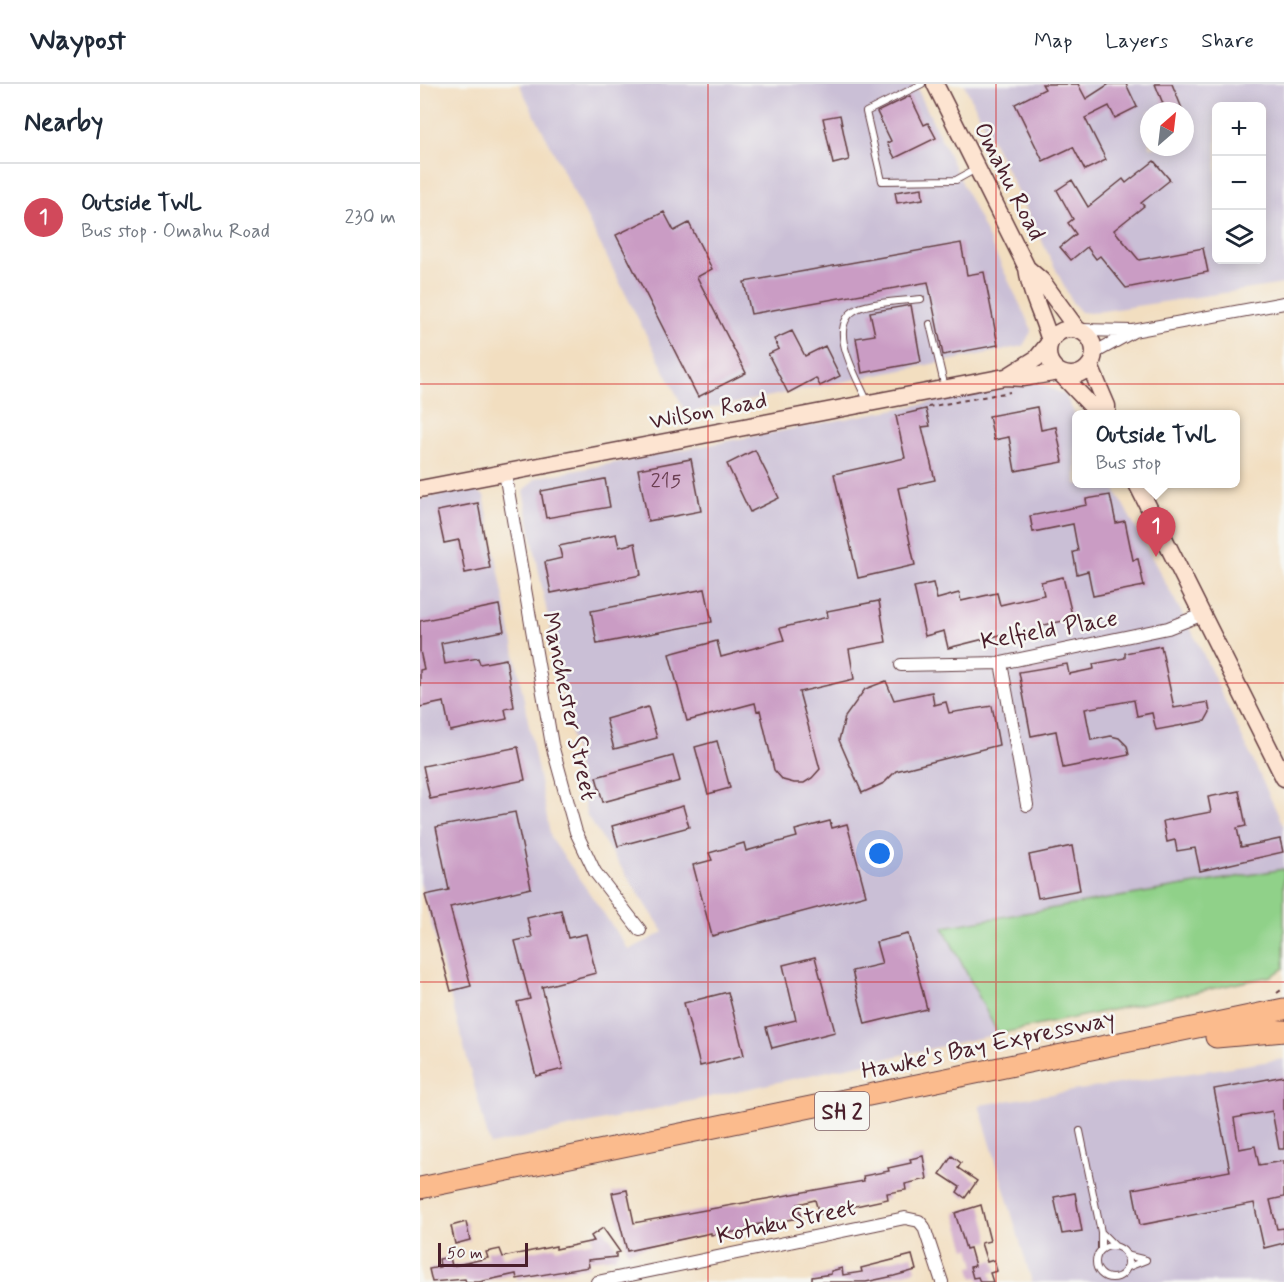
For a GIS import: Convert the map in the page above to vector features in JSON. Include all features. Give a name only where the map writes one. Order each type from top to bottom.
[{"type":"highway","name":"Hawke's Bay Expressway","points":[[420,1188],[1284,1009]]},
{"type":"highway","name":"Hawke's Bay Expressway","points":[[420,1200],[1115,1056],[1220,1036],[1284,1031]]},
{"type":"main road","name":"Omahu Road","points":[[935,84],[1027,268],[1029,286],[1044,319],[1049,342]]},
{"type":"main road","name":"Omahu Road","points":[[1027,268],[1042,281],[1078,329]]},
{"type":"main road","points":[[1095,410],[1050,362],[1049,342],[1061,330],[1078,329],[1090,339],[1092,359],[1107,410]]},
{"type":"main road","name":"Wilson Road","points":[[1009,385],[1037,358],[1049,342]]},
{"type":"main road","points":[[1059,372],[1073,375],[1092,359]]},
{"type":"main road","name":"Wilson Road","points":[[420,489],[945,389],[1009,385],[1023,378],[1059,372]]},
{"type":"main road","points":[[1139,488],[1284,778]]},
{"type":"street","points":[[1078,329],[1133,331],[1284,303]]},
{"type":"street","points":[[1092,359],[1133,331]]},
{"type":"street","name":"Manchester Street","points":[[505,473],[552,745],[576,832],[595,872],[640,930]]},
{"type":"street","name":"Kelfield Place","points":[[901,665],[1001,663],[1168,628],[1201,615]]},
{"type":"street","points":[[1001,663],[1027,806]]},
{"type":"street","name":"Kotuku Street","points":[[597,1282],[630,1279],[906,1218],[919,1221],[924,1227],[942,1282]]},
{"type":"lane","points":[[922,84],[866,112],[882,181],[956,180],[977,169]]},
{"type":"lane","points":[[868,404],[845,351],[842,339],[843,325],[857,309],[921,299]]},
{"type":"lane","points":[[930,324],[945,389]]},
{"type":"lane","points":[[1080,1131],[1101,1232],[1101,1250],[1096,1259],[1101,1282]]},
{"type":"lane","points":[[1101,1232],[1126,1255],[1146,1260],[1126,1268],[1121,1275],[1112,1277],[1106,1282]]},
{"type":"lane","points":[[1101,1250],[1115,1246]]},
{"type":"lane","points":[[1126,1255],[1126,1268]]},
{"type":"lane","points":[[1099,1271],[1112,1277]]},
{"type":"path","points":[[927,400],[928,408],[1009,385]]},
{"type":"shaded area","points":[[519,84],[915,84],[1032,330],[1023,346],[686,413]]},
{"type":"shaded area","points":[[964,84],[1284,84],[1284,284],[1090,313],[1081,312],[1072,302]]},
{"type":"shaded area","points":[[1037,382],[1065,395],[1073,410],[1072,488],[1114,488],[1198,643],[1284,827],[1284,869],[943,927],[998,1034],[490,1145],[420,882],[420,499],[473,488],[484,496],[551,838],[629,950],[664,932],[587,816],[523,491],[536,478]]},
{"type":"shaded area","points":[[1284,1059],[1284,1282],[1032,1282],[979,1105]]},
{"type":"green space","points":[[1284,869],[1284,968],[1272,976],[998,1034],[943,927]]},
{"type":"building","points":[[1042,84],[1078,84],[1086,99],[1109,84],[1126,84],[1137,107],[1115,118],[1109,106],[1085,118],[1106,160],[1085,170],[1073,147],[1043,161],[1015,104],[1045,89]]},
{"type":"building","points":[[1155,84],[1172,84],[1179,102],[1162,102]]},
{"type":"building","points":[[910,96],[924,125],[928,123],[936,138],[895,158],[887,143],[891,141],[877,112]]},
{"type":"building","points":[[840,115],[849,160],[833,164],[823,118]]},
{"type":"building","points":[[1154,161],[1170,180],[1141,203],[1144,206],[1114,230],[1139,260],[1203,248],[1208,272],[1126,288],[1100,256],[1096,259],[1087,247],[1071,260],[1060,247],[1076,234],[1068,223],[1073,219],[1057,190],[1072,180],[1088,207],[1123,179],[1126,183]]},
{"type":"building","points":[[922,188],[923,199],[897,203],[895,192]]},
{"type":"building","points":[[664,212],[674,231],[689,223],[712,269],[697,277],[746,373],[698,397],[616,235]]},
{"type":"building","points":[[961,243],[967,275],[984,272],[998,345],[943,355],[928,282],[751,314],[744,282]]},
{"type":"building","points":[[911,305],[921,362],[862,373],[856,338],[875,335],[870,312]]},
{"type":"building","points":[[792,331],[805,356],[825,346],[840,376],[820,386],[816,378],[788,393],[768,354],[779,349],[774,339]]},
{"type":"building","points":[[1037,407],[1041,430],[1056,427],[1063,462],[1015,471],[1009,437],[994,440],[989,416]]},
{"type":"building","points":[[926,409],[930,426],[922,427],[935,480],[898,488],[915,565],[858,578],[834,474],[905,458],[896,416]]},
{"type":"building","points":[[755,450],[779,498],[750,512],[727,464]]},
{"type":"building","points":[[691,459],[701,511],[648,521],[638,469]]},
{"type":"building","points":[[605,479],[610,507],[546,518],[541,491]]},
{"type":"building","points":[[1110,495],[1116,523],[1125,521],[1133,560],[1138,559],[1144,586],[1093,596],[1088,571],[1077,574],[1073,552],[1078,551],[1073,524],[1033,532],[1030,516],[1087,505],[1086,499]]},
{"type":"building","points":[[478,503],[490,568],[465,573],[459,540],[444,543],[437,511]]},
{"type":"building","points":[[616,534],[619,547],[635,543],[641,575],[551,593],[545,562],[562,558],[559,546]]},
{"type":"building","points":[[1063,577],[1073,619],[1039,626],[1039,629],[1017,634],[1016,631],[948,648],[944,631],[925,636],[914,587],[933,583],[937,599],[959,593],[961,601],[997,593],[1000,605],[1044,595],[1041,582]]},
{"type":"building","points":[[705,589],[712,622],[597,644],[591,611]]},
{"type":"building","points":[[879,601],[886,642],[849,649],[854,679],[799,692],[820,769],[804,783],[783,780],[774,770],[760,710],[757,711],[755,703],[687,721],[669,654],[717,641],[721,657],[784,640],[780,628],[828,617],[827,611]]},
{"type":"building","points":[[499,605],[504,631],[441,643],[445,664],[478,658],[480,664],[506,659],[514,707],[505,709],[507,719],[450,731],[444,702],[420,707],[420,670],[424,669],[420,651],[420,621]]},
{"type":"building","points":[[1161,646],[1174,708],[1208,702],[1210,712],[1205,721],[1156,730],[1152,713],[1137,716],[1134,700],[1085,709],[1091,740],[1111,736],[1119,738],[1127,746],[1129,755],[1063,768],[1056,731],[1031,736],[1019,672],[1067,664],[1069,674],[1094,669],[1093,664],[1125,658],[1125,653]]},
{"type":"building","points":[[886,681],[894,700],[932,692],[934,705],[946,702],[949,713],[992,706],[999,745],[896,771],[884,783],[862,793],[839,740],[845,717],[865,689]]},
{"type":"building","points":[[648,707],[657,738],[614,749],[606,719]]},
{"type":"building","points":[[717,741],[730,788],[708,794],[695,747]]},
{"type":"building","points":[[518,747],[525,780],[430,799],[423,766]]},
{"type":"building","points":[[673,756],[680,781],[603,802],[596,777]]},
{"type":"building","points":[[1239,791],[1246,826],[1237,828],[1241,847],[1280,839],[1283,852],[1200,871],[1195,848],[1177,851],[1175,840],[1167,842],[1163,821],[1211,812],[1208,797]]},
{"type":"building","points":[[683,806],[689,827],[618,846],[612,826]]},
{"type":"building","points":[[515,812],[531,888],[450,907],[471,986],[451,991],[425,895],[449,890],[436,827]]},
{"type":"building","points":[[830,821],[832,828],[847,824],[866,895],[712,936],[693,865],[712,860],[709,853],[744,843],[746,851],[797,837],[795,830]]},
{"type":"building","points":[[1072,846],[1080,890],[1038,898],[1029,855]]},
{"type":"building","points":[[561,910],[568,938],[586,934],[596,973],[542,987],[563,1069],[536,1076],[517,1002],[530,999],[515,941],[532,937],[527,918]]},
{"type":"building","points":[[908,934],[927,1009],[865,1024],[852,971],[882,964],[876,942]]},
{"type":"building","points":[[815,957],[835,1032],[772,1048],[766,1027],[796,1020],[783,965]]},
{"type":"building","points":[[728,992],[744,1055],[700,1066],[684,1003]]},
{"type":"building","points":[[1284,1076],[1284,1149],[1279,1149],[1272,1111],[1234,1118],[1239,1149],[1255,1146],[1259,1165],[1284,1161],[1284,1197],[1270,1200],[1277,1229],[1284,1228],[1284,1243],[1264,1248],[1254,1203],[1140,1225],[1133,1189],[1230,1171],[1214,1089]]},
{"type":"building","points":[[923,1156],[927,1179],[905,1184],[906,1190],[887,1193],[888,1199],[819,1214],[815,1200],[798,1204],[801,1218],[747,1226],[747,1230],[711,1235],[711,1233],[627,1251],[612,1193],[627,1190],[634,1223],[864,1181],[863,1176],[889,1171],[888,1168],[911,1163],[910,1159]]},
{"type":"building","points":[[952,1156],[961,1163],[958,1168],[977,1181],[965,1198],[957,1192],[960,1187],[940,1174]]},
{"type":"building","points":[[1075,1193],[1082,1231],[1062,1234],[1054,1197]]},
{"type":"building","points":[[981,1205],[990,1241],[981,1243],[987,1262],[994,1260],[997,1271],[990,1273],[993,1282],[980,1282],[978,1277],[973,1278],[970,1267],[975,1266],[970,1248],[966,1249],[955,1213]]},
{"type":"building","points":[[466,1222],[470,1240],[455,1244],[451,1226]]},
{"type":"building","points":[[603,1228],[620,1252],[616,1253],[616,1257],[588,1260],[589,1267],[517,1279],[516,1274],[479,1282],[466,1282],[465,1279],[432,1282],[429,1269],[440,1267],[439,1259],[450,1257],[452,1266],[488,1258],[486,1252],[500,1249],[503,1257],[556,1246],[556,1249],[594,1241],[591,1236]]},
{"type":"building","points":[[912,1255],[916,1270],[894,1276],[866,1282],[812,1282],[812,1277],[831,1274],[831,1271],[842,1268],[843,1275],[862,1272],[861,1268]]},
{"type":"place","name":"Outside TWL","points":[[1156,557]]}]
